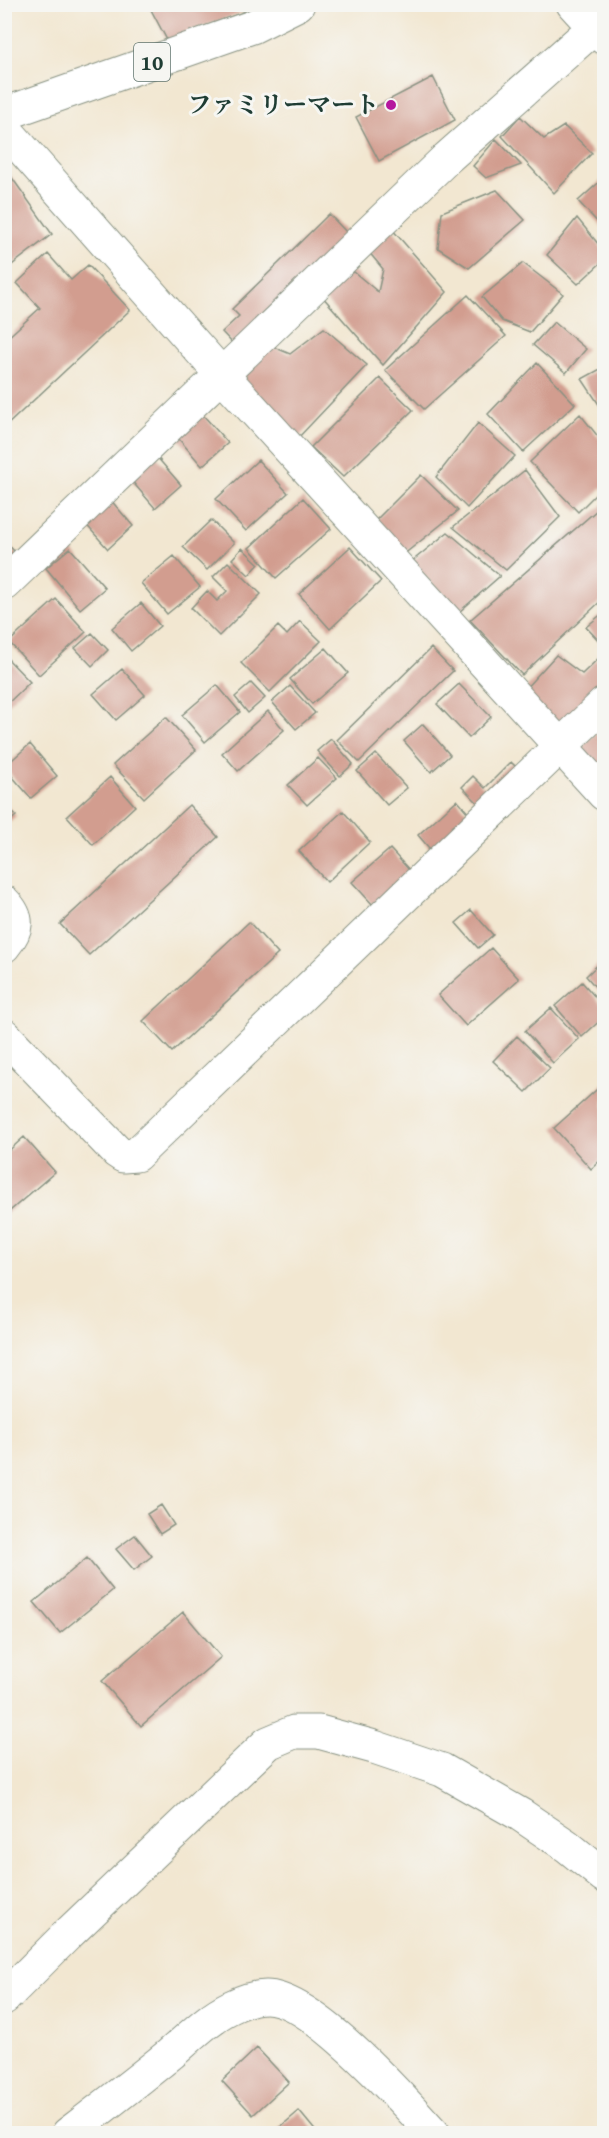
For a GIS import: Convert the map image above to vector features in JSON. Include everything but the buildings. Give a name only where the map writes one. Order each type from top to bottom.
[{"type":"main road","name":"10","points":[[4,114],[252,27],[298,4]]},
{"type":"main road","points":[[4,584],[447,158],[591,23]]},
{"type":"main road","points":[[4,128],[222,375],[604,794]]},
{"type":"main road","points":[[4,1035],[117,1152],[123,1156],[136,1155],[604,704]]},
{"type":"main road","points":[[4,902],[13,911],[16,925],[10,940],[4,946]]},
{"type":"main road","points":[[4,1998],[268,1743],[294,1732],[320,1732],[442,1770],[521,1815],[567,1846],[604,1876]]},
{"type":"main road","points":[[68,2133],[137,2082],[229,2008],[249,2000],[267,1997],[284,2002],[314,2019],[367,2063],[435,2133]]},
{"type":"place","name":"ファミリーマート","points":[[391,105]]}]
